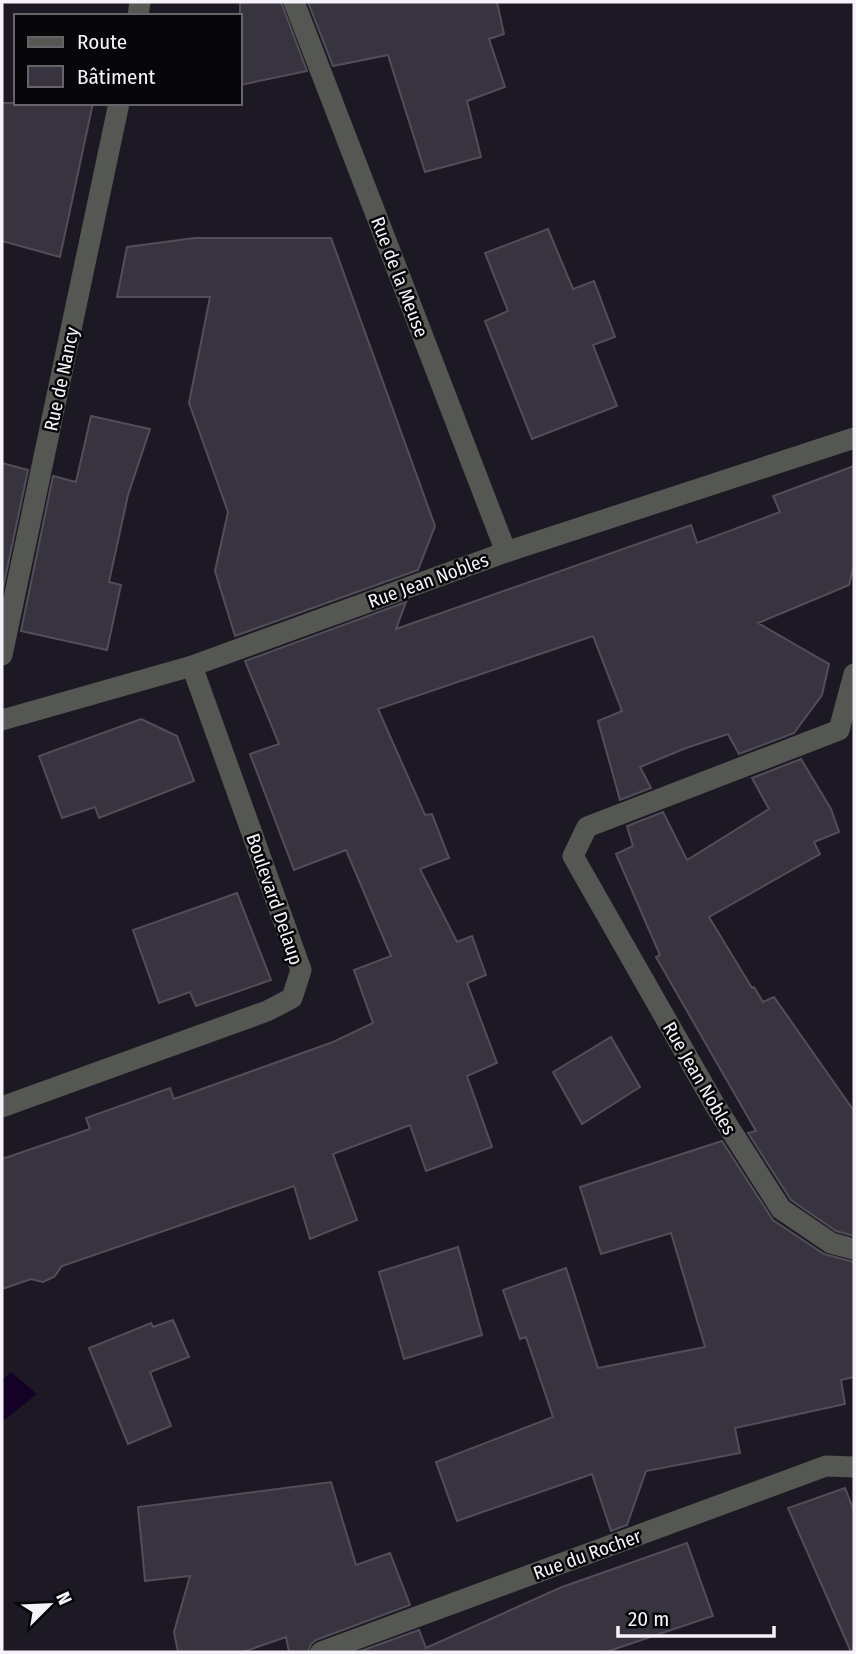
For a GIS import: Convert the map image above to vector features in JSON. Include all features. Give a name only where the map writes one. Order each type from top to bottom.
[{"type":"street","name":"Rue de la Meuse","points":[[295,2],[506,552]]},
{"type":"street","name":"Rue de Nancy","points":[[2,655],[119,105]]},
{"type":"street","name":"Rue Jean Nobles","points":[[2,720],[192,666],[506,552],[854,438]]},
{"type":"street","name":"Boulevard Delaup","points":[[2,1107],[267,1011],[292,998],[301,970],[192,666]]},
{"type":"street","name":"Rue Jean Nobles","points":[[854,674],[839,730],[587,827],[573,856],[716,1107],[781,1209],[831,1243],[854,1249]]},
{"type":"street","name":"Rue du Rocher","points":[[321,1652],[826,1466],[854,1467]]},
{"type":"shaded area","points":[[11,1372],[37,1394],[2,1422],[2,1380]]},
{"type":"building","points":[[240,2],[281,2],[307,71],[242,85]]},
{"type":"building","points":[[308,2],[497,2],[504,34],[489,39],[505,87],[467,101],[481,157],[425,172],[388,55],[333,66]]},
{"type":"building","points":[[2,103],[93,105],[60,257],[2,241]]},
{"type":"building","points":[[548,229],[573,289],[594,281],[615,337],[593,345],[617,406],[532,439],[485,321],[508,311],[485,253]]},
{"type":"building","points":[[195,238],[331,238],[435,526],[418,570],[235,636],[215,571],[228,512],[189,403],[210,297],[117,297],[127,247]]},
{"type":"building","points":[[91,416],[150,429],[128,495],[109,582],[121,585],[107,650],[21,631],[53,476],[76,482]]},
{"type":"building","points":[[2,463],[28,470],[2,593]]},
{"type":"building","points":[[854,466],[854,565],[849,585],[758,623],[829,664],[822,695],[794,733],[739,754],[728,734],[686,748],[640,767],[651,788],[620,800],[598,721],[622,711],[593,636],[378,709],[425,815],[432,814],[449,858],[420,869],[457,942],[472,936],[486,975],[467,983],[497,1063],[467,1076],[492,1147],[426,1171],[410,1125],[333,1154],[357,1220],[310,1239],[294,1186],[62,1266],[54,1277],[43,1282],[31,1279],[2,1289],[2,1159],[90,1129],[86,1118],[170,1088],[174,1099],[333,1042],[373,1023],[354,970],[391,956],[346,850],[294,870],[250,754],[279,744],[245,661],[406,602],[396,629],[691,525],[697,543],[780,512],[773,496]]},
{"type":"building","points":[[141,719],[177,736],[194,781],[99,818],[95,807],[62,818],[39,756]]},
{"type":"building","points":[[801,759],[831,809],[839,832],[814,842],[820,854],[709,917],[752,988],[754,987],[763,1002],[774,997],[854,1111],[854,1236],[836,1231],[791,1200],[748,1133],[756,1131],[656,957],[660,955],[616,854],[633,846],[627,826],[663,812],[687,860],[769,809],[752,778]]},
{"type":"building","points":[[237,893],[271,980],[196,1006],[190,992],[159,1003],[133,930]]},
{"type":"building","points":[[611,1037],[640,1087],[582,1124],[553,1072]]},
{"type":"building","points":[[722,1141],[773,1220],[824,1254],[854,1262],[854,1377],[841,1380],[845,1404],[735,1428],[740,1453],[646,1471],[627,1525],[611,1531],[592,1474],[457,1521],[436,1462],[553,1417],[526,1337],[520,1339],[503,1290],[566,1268],[598,1368],[705,1347],[671,1233],[601,1254],[580,1187]]},
{"type":"building","points":[[458,1247],[482,1335],[404,1359],[379,1272]]},
{"type":"building","points":[[173,1320],[189,1357],[150,1372],[171,1426],[128,1444],[89,1348],[151,1323],[153,1327]]},
{"type":"building","points":[[331,1482],[356,1565],[390,1553],[410,1605],[316,1640],[308,1652],[289,1652],[286,1637],[243,1652],[178,1652],[174,1632],[190,1576],[145,1581],[138,1507]]},
{"type":"building","points":[[845,1488],[854,1511],[854,1652],[851,1652],[788,1508]]},
{"type":"building","points":[[687,1543],[713,1616],[606,1652],[358,1652],[419,1630],[426,1648],[562,1587]]}]
